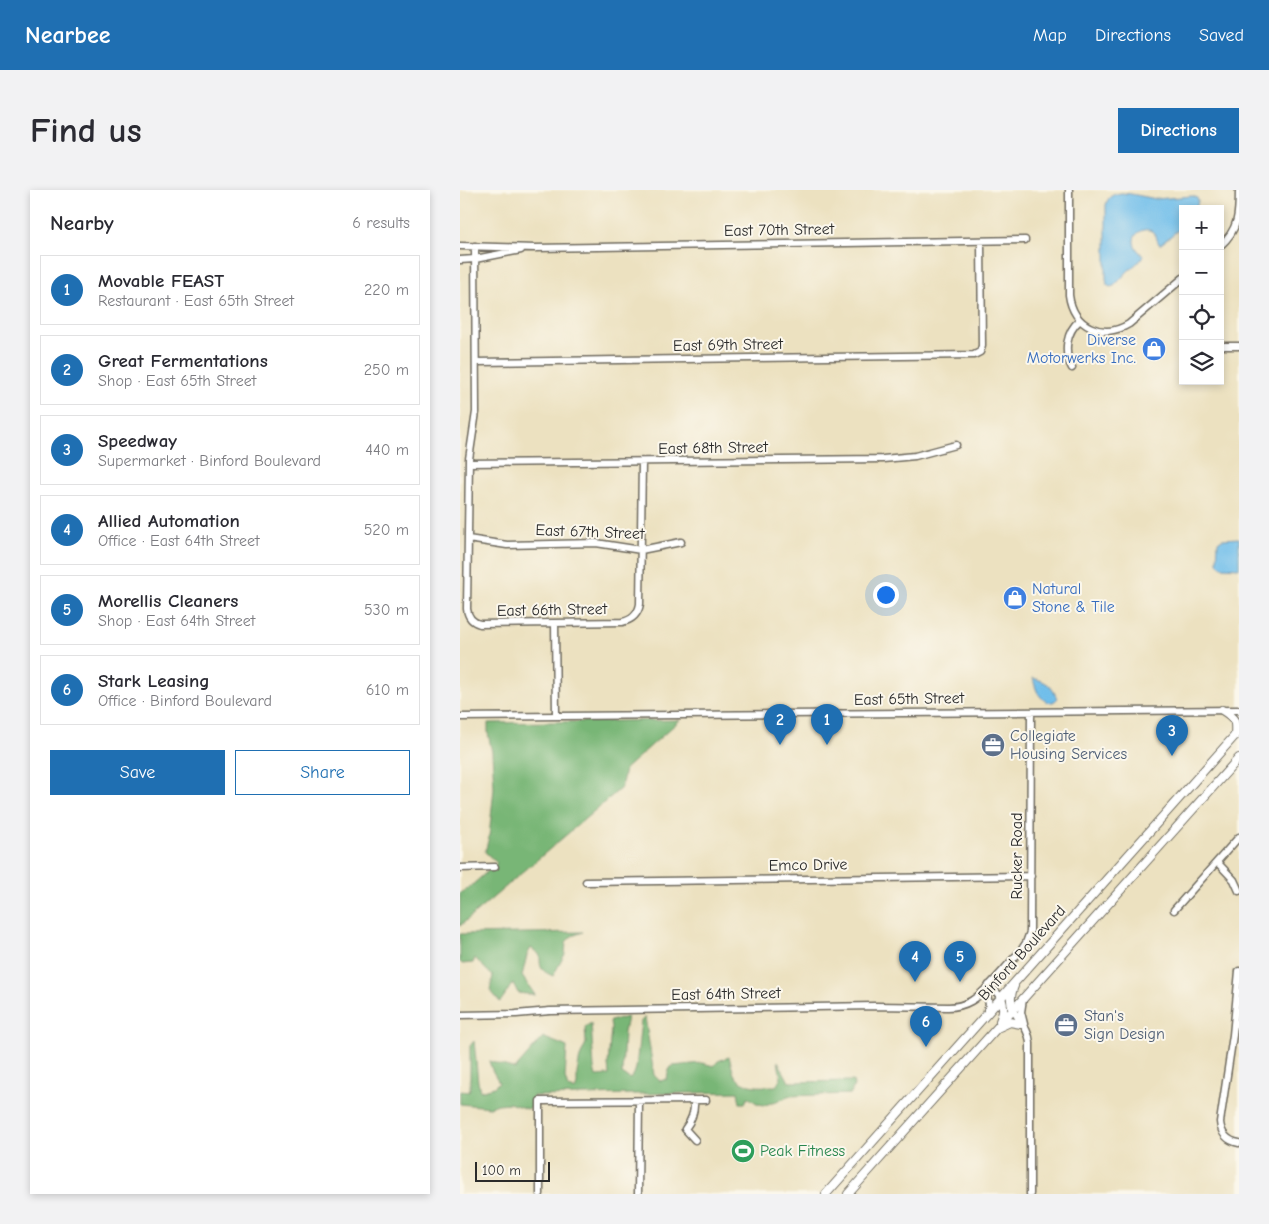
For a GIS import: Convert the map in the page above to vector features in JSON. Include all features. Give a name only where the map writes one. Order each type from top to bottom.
[{"type":"main road","points":[[1222,710],[1235,720],[1237,733]]},
{"type":"main road","name":"Binford Boulevard","points":[[826,1194],[1237,733]]},
{"type":"main road","name":"Binford Boulevard","points":[[848,1194],[1239,758]]},
{"type":"main road","points":[[1013,1010],[1011,994],[1016,982]]},
{"type":"main road","points":[[997,1028],[1004,1013],[1001,997]]},
{"type":"main road","points":[[997,1028],[1010,1022],[1023,1025]]},
{"type":"street","points":[[1069,190],[1069,295],[1072,309],[1080,320],[1098,330],[1117,330],[1129,324],[1179,281]]},
{"type":"street","points":[[1224,242],[1231,236],[1237,223],[1239,190]]},
{"type":"street","name":"East 70th Street","points":[[460,246],[535,248],[1025,240]]},
{"type":"street","name":"East 69th Street","points":[[476,362],[974,355],[980,352],[982,346],[981,241]]},
{"type":"street","points":[[468,539],[469,463],[476,412],[475,246]]},
{"type":"street","name":"East 70th Street","points":[[460,260],[535,248]]},
{"type":"street","points":[[1072,368],[1068,362],[1068,338],[1073,326],[1080,320]]},
{"type":"street","points":[[1224,346],[1239,346]]},
{"type":"street","name":"East 68th Street","points":[[469,463],[883,459],[914,456],[956,445]]},
{"type":"street","points":[[641,550],[642,462]]},
{"type":"street","name":"East 67th Street","points":[[468,539],[507,545],[596,543],[641,550],[681,542]]},
{"type":"street","name":"East 66th Street","points":[[468,539],[467,608],[470,618],[480,624],[628,621],[639,610],[641,550]]},
{"type":"street","points":[[555,623],[556,716]]},
{"type":"street","name":"East 65th Street","points":[[460,717],[1239,710]]},
{"type":"street","name":"Rucker Road","points":[[988,986],[1022,949],[1029,938],[1030,932],[1032,712]]},
{"type":"street","points":[[1174,910],[1239,837]]},
{"type":"street","points":[[1217,862],[1234,880],[1239,891]]},
{"type":"street","points":[[460,868],[495,867]]},
{"type":"street","name":"Emco Drive","points":[[586,882],[1031,876]]},
{"type":"street","points":[[1239,971],[1234,1023],[1220,1122],[1225,1136],[1232,1142],[1239,1143]]},
{"type":"street","points":[[988,986],[1001,997]]},
{"type":"street","points":[[986,1014],[989,1005],[988,986]]},
{"type":"street","name":"East 64th Street","points":[[460,1015],[550,1011],[875,1006],[953,1007],[971,1001],[988,986]]},
{"type":"street","points":[[1023,999],[1021,1012],[1023,1025]]},
{"type":"street","points":[[1013,1010],[1028,1032],[1030,1043],[1030,1194]]},
{"type":"street","points":[[694,1100],[693,1114],[685,1129],[695,1140]]},
{"type":"street","points":[[540,1194],[540,1102],[706,1100]]},
{"type":"street","points":[[638,1194],[639,1101]]},
{"type":"green space","points":[[680,720],[625,769],[621,788],[460,926],[460,893],[497,863],[485,852],[489,837],[494,788],[488,723]]},
{"type":"green space","points":[[583,932],[572,936],[566,942],[565,954],[553,976],[543,970],[540,955],[531,948],[527,955],[522,976],[535,995],[518,993],[513,983],[500,1002],[490,990],[493,976],[475,958],[473,963],[462,964],[460,962],[460,934]]},
{"type":"green space","points":[[627,1017],[624,1032],[622,1074],[630,1079],[636,1068],[641,1021],[645,1017],[654,1075],[660,1081],[667,1079],[669,1068],[673,1066],[702,1063],[714,1066],[718,1061],[729,1057],[734,1074],[738,1079],[747,1084],[776,1086],[781,1079],[778,1061],[789,1082],[853,1081],[854,1085],[851,1094],[787,1096],[765,1105],[758,1104],[748,1097],[745,1103],[740,1103],[738,1092],[533,1096],[533,1107],[527,1109],[509,1103],[490,1107],[460,1104],[460,1091],[469,1092],[470,1088],[470,1046],[474,1041],[480,1091],[494,1087],[499,1082],[489,1061],[515,1069],[543,1037],[567,1047],[565,1078],[568,1088],[575,1090],[580,1057],[586,1043],[585,1027],[591,1023],[596,1076],[609,1075],[610,1021]]},
{"type":"water","points":[[1116,194],[1131,194],[1156,199],[1193,196],[1198,201],[1197,205],[1179,205],[1179,229],[1161,244],[1159,244],[1153,232],[1142,230],[1139,232],[1134,238],[1134,242],[1143,258],[1114,286],[1110,287],[1107,285],[1106,278],[1106,205],[1108,199]]},
{"type":"water","points":[[1239,538],[1239,568],[1222,567],[1217,563],[1218,542],[1222,539]]},
{"type":"water","points":[[1033,678],[1048,685],[1053,690],[1057,699],[1048,702],[1043,699],[1037,691]]},
{"type":"place","name":"Diverse Motorwerks Inc.","points":[[1154,349]]},
{"type":"place","name":"Natural Stone & Tile","points":[[1015,598]]},
{"type":"place","name":"Great Fermentations","points":[[780,745]]},
{"type":"place","name":"Movable FEAST","points":[[827,745]]},
{"type":"place","name":"Collegiate Housing Services","points":[[993,745]]},
{"type":"place","name":"Speedway","points":[[1172,756]]},
{"type":"place","name":"Allied Automation","points":[[915,982]]},
{"type":"place","name":"Morellis Cleaners","points":[[960,982]]},
{"type":"place","name":"Stan's Sign Design","points":[[1066,1025]]},
{"type":"place","name":"Stark Leasing","points":[[926,1047]]},
{"type":"place","name":"Peak Fitness","points":[[743,1151]]}]
